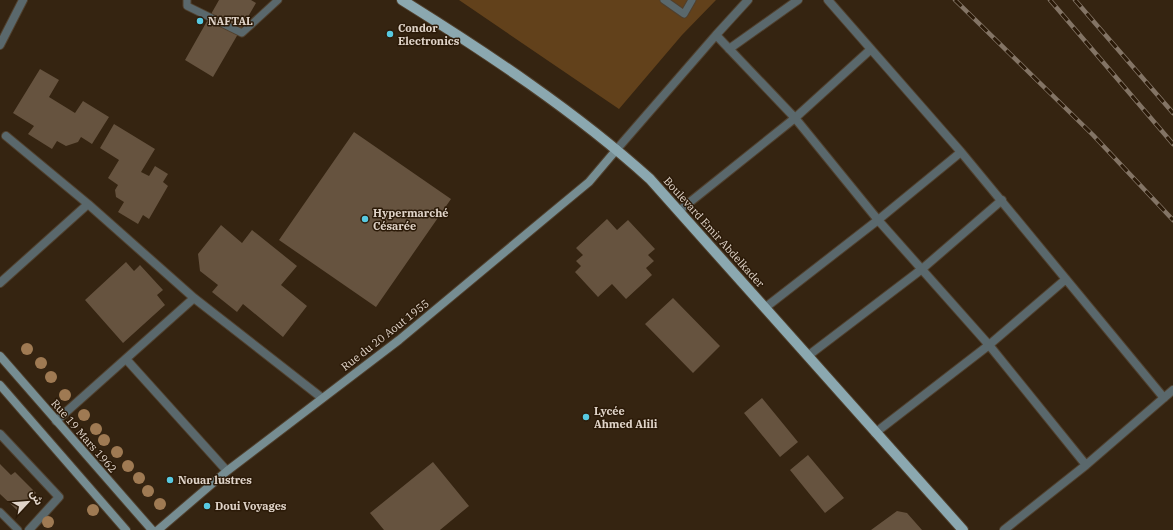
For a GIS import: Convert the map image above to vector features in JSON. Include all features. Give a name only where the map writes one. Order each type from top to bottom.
[{"type":"main road","name":"Boulevard Emir Abdelkader","points":[[402,0],[481,51],[588,126],[617,149],[650,179],[680,210],[809,355],[875,433],[963,530]]},
{"type":"street","points":[[0,45],[24,0]]},
{"type":"street","points":[[617,149],[748,0]]},
{"type":"street","points":[[729,49],[798,0]]},
{"type":"street","points":[[828,0],[1002,200],[1164,398]]},
{"type":"street","points":[[716,35],[795,118],[878,220],[989,345],[1086,465]]},
{"type":"street","points":[[680,210],[795,118],[870,50]]},
{"type":"street","points":[[6,136],[88,204],[194,298],[322,398]]},
{"type":"street","name":"Rue du 20 Aout 1955","points":[[158,530],[227,471],[399,340],[589,182],[617,149]]},
{"type":"street","points":[[766,307],[878,220],[961,152]]},
{"type":"street","points":[[809,355],[922,269],[1002,200]]},
{"type":"street","points":[[0,283],[88,204]]},
{"type":"street","points":[[875,433],[989,345],[1066,279]]},
{"type":"street","points":[[56,421],[194,298]]},
{"type":"street","name":"Rue 19 Mars 1962","points":[[0,356],[152,530]]},
{"type":"street","points":[[126,359],[227,471]]},
{"type":"street","points":[[0,385],[126,530]]},
{"type":"street","points":[[1004,530],[1086,465],[1173,390]]},
{"type":"street","points":[[0,434],[59,497],[29,530]]},
{"type":"lane","points":[[187,0],[187,6],[242,33],[278,0]]},
{"type":"lane","points":[[664,0],[684,14],[692,0]]},
{"type":"lane","points":[[0,512],[18,530]]},
{"type":"shaded area","points":[[459,0],[716,0],[682,35],[619,109]]},
{"type":"building","points":[[219,0],[251,0],[256,3],[213,77],[185,60]]},
{"type":"building","points":[[40,69],[59,80],[49,97],[75,113],[83,101],[109,117],[92,144],[81,137],[78,142],[66,146],[57,141],[52,149],[28,134],[34,126],[13,113]]},
{"type":"building","points":[[114,124],[155,149],[141,172],[149,176],[155,166],[168,174],[163,182],[168,186],[149,219],[143,215],[138,224],[118,212],[124,202],[116,197],[115,190],[118,185],[108,178],[119,160],[100,148]]},
{"type":"building","name":"Hypermarché Césarée","points":[[354,132],[451,199],[376,307],[279,240]]},
{"type":"building","points":[[607,219],[617,230],[628,220],[655,249],[648,255],[654,261],[646,268],[652,275],[626,299],[612,284],[598,297],[575,272],[581,266],[576,261],[583,255],[576,248]]},
{"type":"building","points":[[221,225],[242,243],[252,230],[297,266],[281,285],[307,306],[283,337],[243,304],[237,312],[212,292],[218,285],[200,271],[198,254]]},
{"type":"building","points":[[126,262],[134,271],[140,265],[163,290],[157,295],[165,305],[123,343],[85,300]]},
{"type":"building","points":[[673,298],[720,346],[693,373],[645,324]]},
{"type":"building","points":[[762,398],[798,442],[780,457],[744,413]]},
{"type":"building","points":[[808,455],[844,498],[825,513],[790,470]]},
{"type":"building","points":[[433,462],[469,506],[440,530],[384,530],[370,513]]},
{"type":"building","points":[[0,464],[11,475],[15,472],[36,493],[18,511],[0,494]]},
{"type":"building","points":[[897,511],[907,513],[922,530],[871,530]]},
{"type":"railway","points":[[955,0],[1093,135],[1173,220]]},
{"type":"railway","points":[[1050,0],[1173,144]]},
{"type":"railway","points":[[1075,0],[1173,113]]},
{"type":"place","name":"NAFTAL","points":[[200,21]]},
{"type":"place","name":"Condor Electronics","points":[[390,34]]},
{"type":"place","name":"Hypermarché Césarée","points":[[365,219]]},
{"type":"place","name":"Lycée Ahmed Alili","points":[[586,417]]},
{"type":"place","name":"Nouar lustres","points":[[170,480]]},
{"type":"place","name":"Doui Voyages","points":[[207,506]]}]
